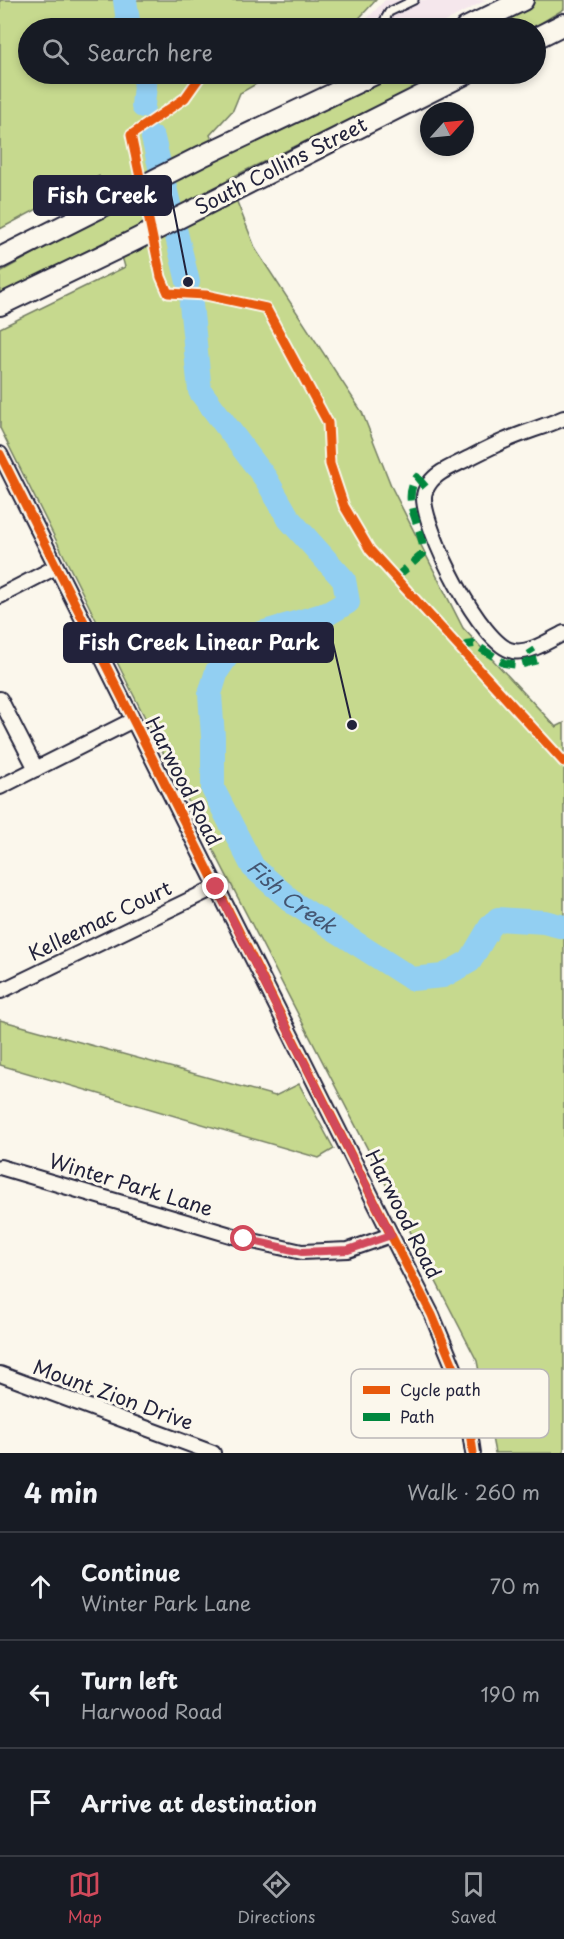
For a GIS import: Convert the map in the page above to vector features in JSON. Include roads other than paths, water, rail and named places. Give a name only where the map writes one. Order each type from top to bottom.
[{"type":"main road","points":[[486,18],[523,0]]},
{"type":"main road","points":[[546,33],[564,24]]},
{"type":"main road","name":"South Collins Street","points":[[0,258],[120,196],[354,84]]},
{"type":"main road","name":"South Collins Street","points":[[0,305],[133,241],[445,84]]},
{"type":"street","points":[[564,418],[506,440],[442,472],[429,483],[424,495],[427,518],[464,600],[490,635],[503,648],[514,652],[538,646],[564,633]]},
{"type":"street","name":"Harwood Road","points":[[0,454],[432,1315],[454,1369]]},
{"type":"street","points":[[0,596],[56,567]]},
{"type":"street","points":[[0,699],[36,769]]},
{"type":"street","points":[[0,787],[133,720]]},
{"type":"street","name":"Kelleemac Court","points":[[1,991],[216,887]]},
{"type":"street","name":"Winter Park Lane","points":[[0,1167],[244,1239],[302,1252],[348,1250],[391,1235]]},
{"type":"street","name":"Mount Zion Drive","points":[[0,1374],[213,1453]]},
{"type":"street","name":"Harwood Road","points":[[471,1438],[473,1453]]},
{"type":"lane","points":[[386,18],[389,12],[414,0]]},
{"type":"waterway","name":"Fish Creek","points":[[125,0],[128,18]]},
{"type":"waterway","name":"Fish Creek","points":[[143,106],[145,84]]},
{"type":"waterway","name":"Fish Creek","points":[[153,138],[188,282]]},
{"type":"waterway","name":"Fish Creek","points":[[191,304],[200,391],[266,479],[289,519],[344,580],[348,602],[329,613],[238,640],[217,671],[210,694],[213,789],[253,867],[295,904],[412,979],[443,976],[470,961],[490,927],[498,919],[544,922],[564,927]]},
{"type":"place","name":"Fish Creek","points":[[188,282]]},
{"type":"place","name":"Fish Creek Linear Park","points":[[352,725]]}]
